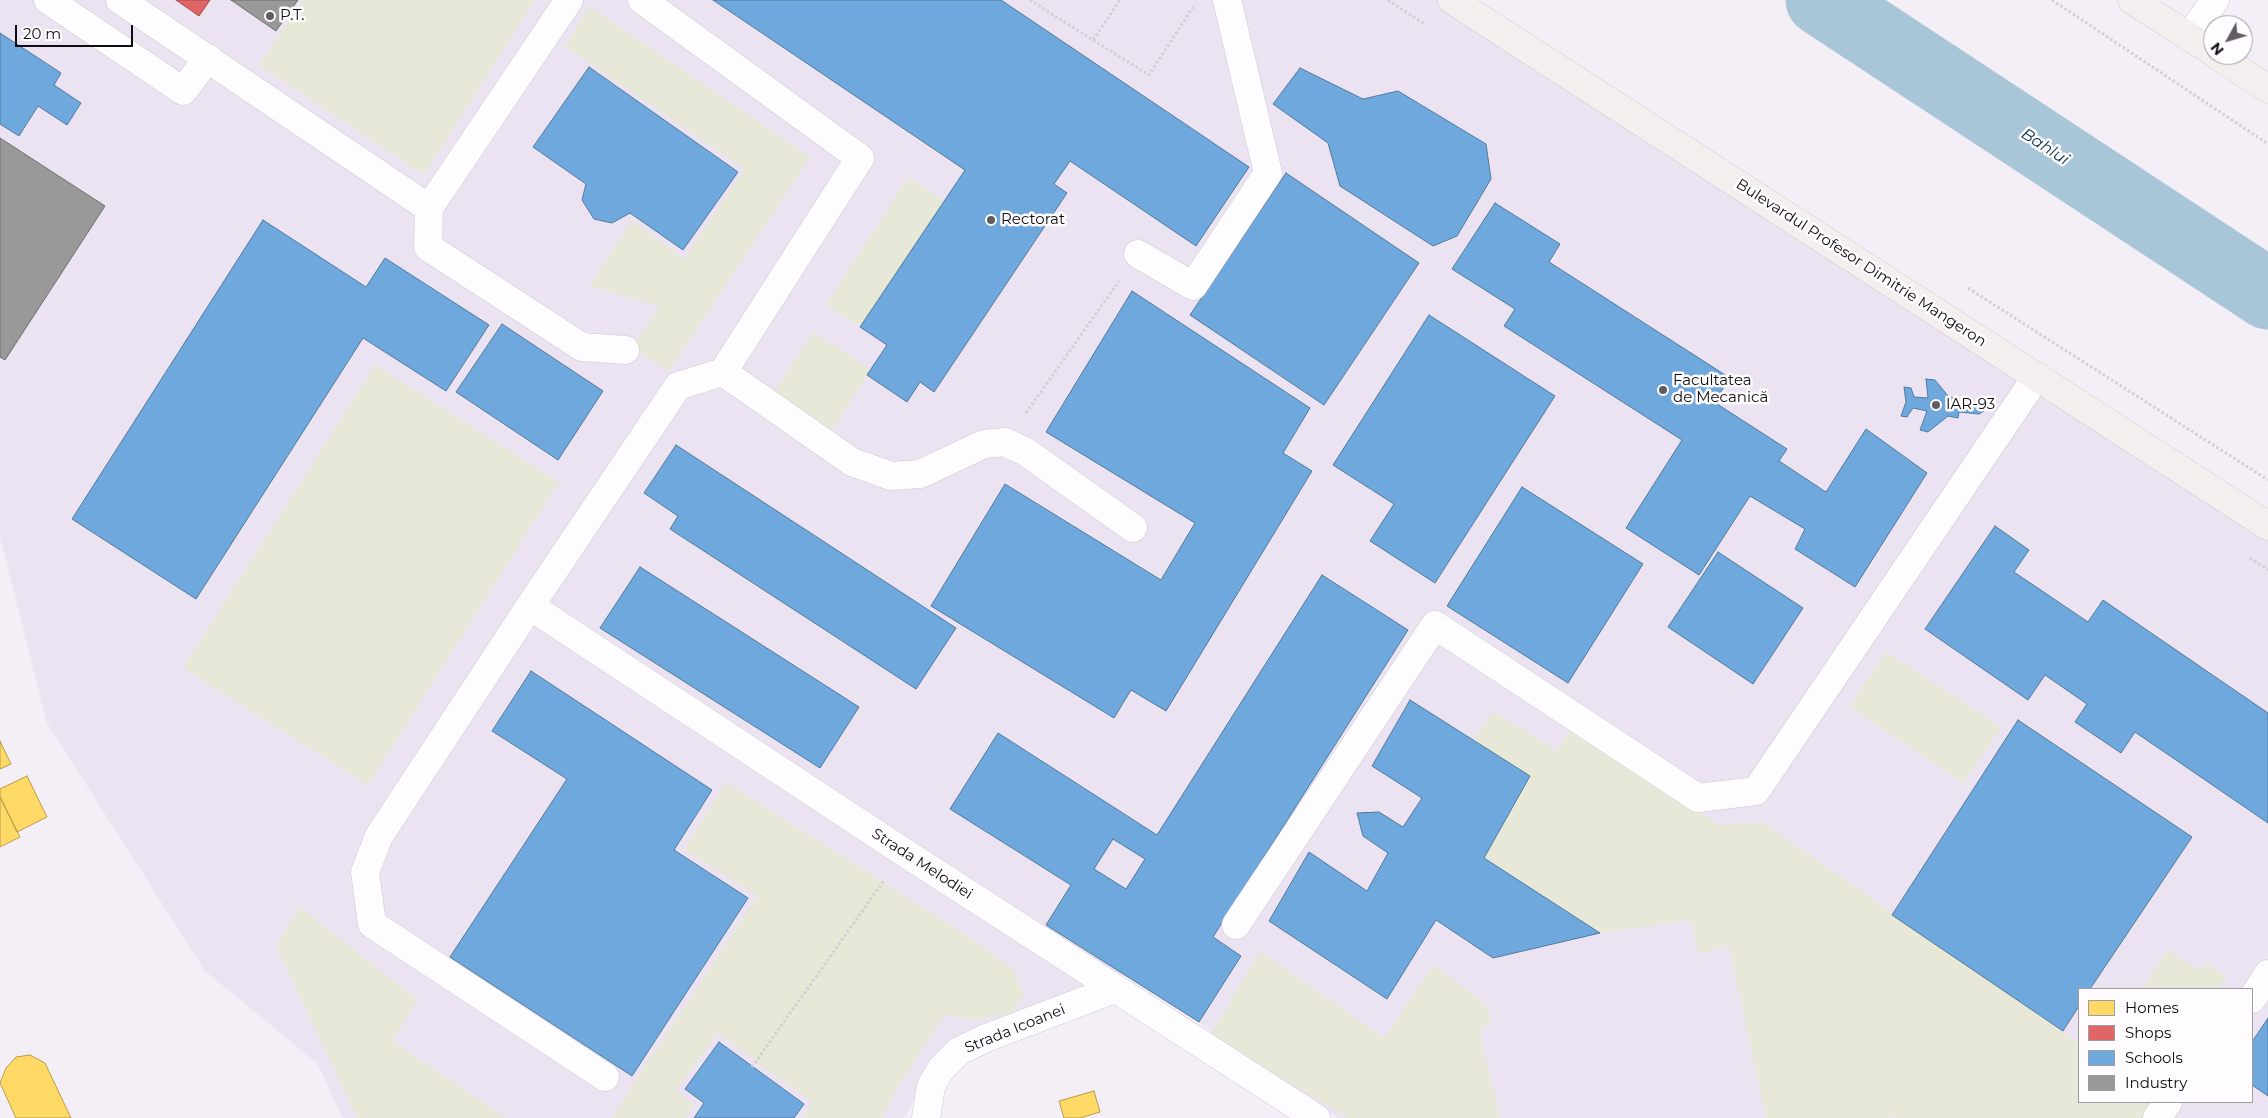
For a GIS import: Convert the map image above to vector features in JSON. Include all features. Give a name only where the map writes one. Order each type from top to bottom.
[{"type":"main road","name":"Bulevardul Profesor Dimitrie Mangeron","points":[[1452,0],[2268,526]]},
{"type":"main road","points":[[2132,0],[2203,45]]},
{"type":"main road","points":[[2232,65],[2268,89]]},
{"type":"street","points":[[48,0],[183,91],[208,58]]},
{"type":"street","points":[[120,0],[428,208]]},
{"type":"street","points":[[569,0],[428,208],[428,247],[582,347],[625,350]]},
{"type":"street","points":[[605,1077],[372,924],[365,872],[379,836],[530,606],[678,386],[723,372],[860,158],[642,0]]},
{"type":"street","points":[[1138,254],[1193,286],[1268,173],[1226,0]]},
{"type":"street","points":[[2190,37],[2215,0]]},
{"type":"street","points":[[723,372],[852,462],[891,476],[920,474],[984,444],[1006,442],[1026,452],[1133,528]]},
{"type":"street","points":[[1236,926],[1435,625],[1698,798],[1756,790],[2037,376]]},
{"type":"street","name":"Strada Melodiei","points":[[530,606],[1115,989],[1316,1118]]},
{"type":"street","points":[[2253,997],[2268,974]]},
{"type":"street","name":"Strada Icoanei","points":[[926,1118],[931,1086],[941,1068],[959,1051],[986,1038],[1115,989]]},
{"type":"street","points":[[2157,1118],[2167,1103]]},
{"type":"path","points":[[1030,0],[1149,75],[1198,0]]},
{"type":"path","points":[[1093,40],[1120,0]]},
{"type":"path","points":[[2052,0],[2268,144]]},
{"type":"path","points":[[1006,442],[1138,254]]},
{"type":"path","points":[[752,1067],[881,885]]},
{"type":"shaded area","points":[[0,0],[1452,0],[2268,526],[2268,1118],[1338,1118],[1125,972],[953,1046],[902,1118],[343,1118],[317,1063],[205,971],[47,723],[0,536]]},
{"type":"green space","points":[[303,0],[535,0],[424,175],[259,65]]},
{"type":"green space","points":[[589,6],[810,157],[669,371],[633,348],[659,306],[590,286],[632,220],[684,259],[745,169],[565,46]]},
{"type":"green space","points":[[908,177],[963,212],[881,340],[826,305]]},
{"type":"green space","points":[[813,332],[871,369],[829,435],[771,398]]},
{"type":"green space","points":[[375,365],[559,482],[368,785],[183,668]]},
{"type":"green space","points":[[1886,652],[2001,727],[1964,783],[1849,707]]},
{"type":"green space","points":[[1493,711],[1557,751],[1571,728],[1720,825],[1762,822],[2078,1042],[2078,1103],[2156,1103],[2146,1118],[1897,1118],[1891,1115],[1889,1118],[1766,1118],[1729,946],[1699,954],[1691,920],[1600,933],[1484,858],[1530,776],[1474,741]]},
{"type":"green space","points":[[726,782],[989,950],[1013,970],[1024,995],[1013,1012],[974,1020],[945,1014],[894,1094],[882,1118],[802,1118],[813,1103],[718,1033],[676,1091],[695,1105],[685,1118],[611,1118],[758,896],[684,849]]},
{"type":"green space","points":[[300,907],[418,1000],[392,1041],[506,1118],[357,1118],[276,945]]},
{"type":"green space","points":[[2168,950],[2200,970],[2205,962],[2227,977],[2220,988],[2143,988]]},
{"type":"green space","points":[[1260,951],[1384,1038],[1434,965],[1485,1004],[1492,1022],[1479,1031],[1500,1118],[1348,1118],[1211,1034]]},
{"type":"building: Homes","points":[[0,741],[11,764],[0,769]]},
{"type":"building: Homes","points":[[27,776],[47,817],[17,832],[0,797],[0,789]]},
{"type":"building: Homes","points":[[0,797],[20,837],[0,847]]},
{"type":"building: Homes","points":[[30,1055],[45,1063],[71,1118],[16,1118],[0,1083],[6,1068],[16,1057]]},
{"type":"building: Homes","points":[[1094,1091],[1100,1112],[1080,1118],[1064,1118],[1059,1101]]},
{"type":"building: Shops","points":[[176,0],[210,0],[199,16]]},
{"type":"building: Schools","name":"Rectorat","points":[[713,0],[1001,0],[1249,167],[1196,246],[1070,161],[1054,184],[1067,193],[934,392],[920,382],[907,402],[867,375],[887,345],[860,327],[965,170]]},
{"type":"building: Schools","points":[[0,33],[61,73],[54,85],[81,103],[67,125],[38,106],[19,136],[0,124]]},
{"type":"building: Schools","points":[[589,67],[738,172],[683,250],[630,213],[612,223],[594,219],[582,200],[586,184],[533,147]]},
{"type":"building: Schools","points":[[1300,68],[1363,99],[1398,91],[1486,144],[1491,179],[1457,236],[1433,246],[1340,186],[1328,143],[1273,104]]},
{"type":"building: Schools","points":[[1286,173],[1419,263],[1324,405],[1190,315]]},
{"type":"building: Schools","name":"Facultatea de Mecanică","points":[[1495,203],[1560,244],[1549,262],[1730,378],[1714,402],[1787,449],[1779,461],[1826,492],[1866,429],[1927,473],[1855,587],[1795,549],[1805,529],[1750,496],[1699,575],[1626,528],[1682,440],[1504,326],[1515,309],[1452,269]]},
{"type":"building: Schools","points":[[263,220],[366,287],[385,258],[489,325],[446,391],[363,338],[196,599],[72,519]]},
{"type":"building: Schools","points":[[1132,291],[1310,408],[1283,453],[1312,471],[1166,711],[1131,690],[1114,718],[931,606],[1005,484],[1161,580],[1195,523],[1046,432]]},
{"type":"building: Schools","points":[[1429,315],[1555,396],[1435,583],[1370,541],[1394,504],[1333,465]]},
{"type":"building: Schools","points":[[502,324],[603,391],[558,460],[456,392]]},
{"type":"building: Schools","name":"IAR-93","points":[[1926,379],[1935,380],[1949,397],[1958,398],[1959,403],[1974,406],[1984,411],[1979,414],[1959,412],[1958,418],[1948,416],[1928,432],[1920,430],[1927,411],[1913,408],[1907,417],[1901,416],[1906,402],[1904,387],[1911,388],[1914,397],[1928,398]]},
{"type":"building: Schools","points":[[676,445],[956,628],[916,689],[670,529],[678,516],[644,493]]},
{"type":"building: Schools","points":[[1522,487],[1643,564],[1568,683],[1447,606]]},
{"type":"building: Schools","points":[[1995,526],[2029,550],[2014,572],[2088,622],[2103,600],[2268,713],[2268,823],[2135,732],[2121,753],[2075,722],[2087,704],[2045,675],[2028,700],[1925,629]]},
{"type":"building: Schools","points":[[1718,552],[1803,608],[1753,684],[1668,627]]},
{"type":"building: Schools","points":[[640,567],[859,707],[820,768],[600,628]]},
{"type":"building: Schools","points":[[1322,575],[1408,630],[1213,937],[1241,956],[1199,1022],[1046,925],[1071,885],[950,809],[998,733],[1157,835]],"holes":[[[1113,839],[1145,859],[1126,889],[1094,869]]]},
{"type":"building: Schools","points":[[531,671],[712,790],[674,850],[748,898],[632,1076],[450,957],[567,779],[492,731]]},
{"type":"building: Schools","points":[[1410,700],[1530,776],[1484,858],[1600,933],[1493,958],[1436,920],[1387,999],[1269,921],[1309,852],[1367,891],[1388,853],[1363,836],[1357,813],[1379,812],[1403,827],[1422,798],[1372,766]]},
{"type":"building: Schools","points":[[2018,720],[2192,837],[2091,988],[2078,988],[2078,1008],[2063,1031],[1892,915]]},
{"type":"building: Schools","points":[[2268,1018],[2268,1096],[2253,1086],[2253,1040]]},
{"type":"building: Schools","points":[[719,1042],[804,1104],[794,1118],[694,1118],[704,1103],[685,1089]]},
{"type":"building: Industry","name":"P.T.","points":[[231,0],[298,0],[276,31]]},
{"type":"building: Industry","points":[[0,138],[105,206],[5,360],[0,357]]},
{"type":"waterway","name":"Bahlui","points":[[1821,0],[2268,294]]},
{"type":"place","name":"P.T.","points":[[270,16]]},
{"type":"place","name":"Rectorat","points":[[991,220]]},
{"type":"place","name":"Facultatea de Mecanică","points":[[1663,390]]},
{"type":"place","name":"IAR-93","points":[[1936,405]]}]
